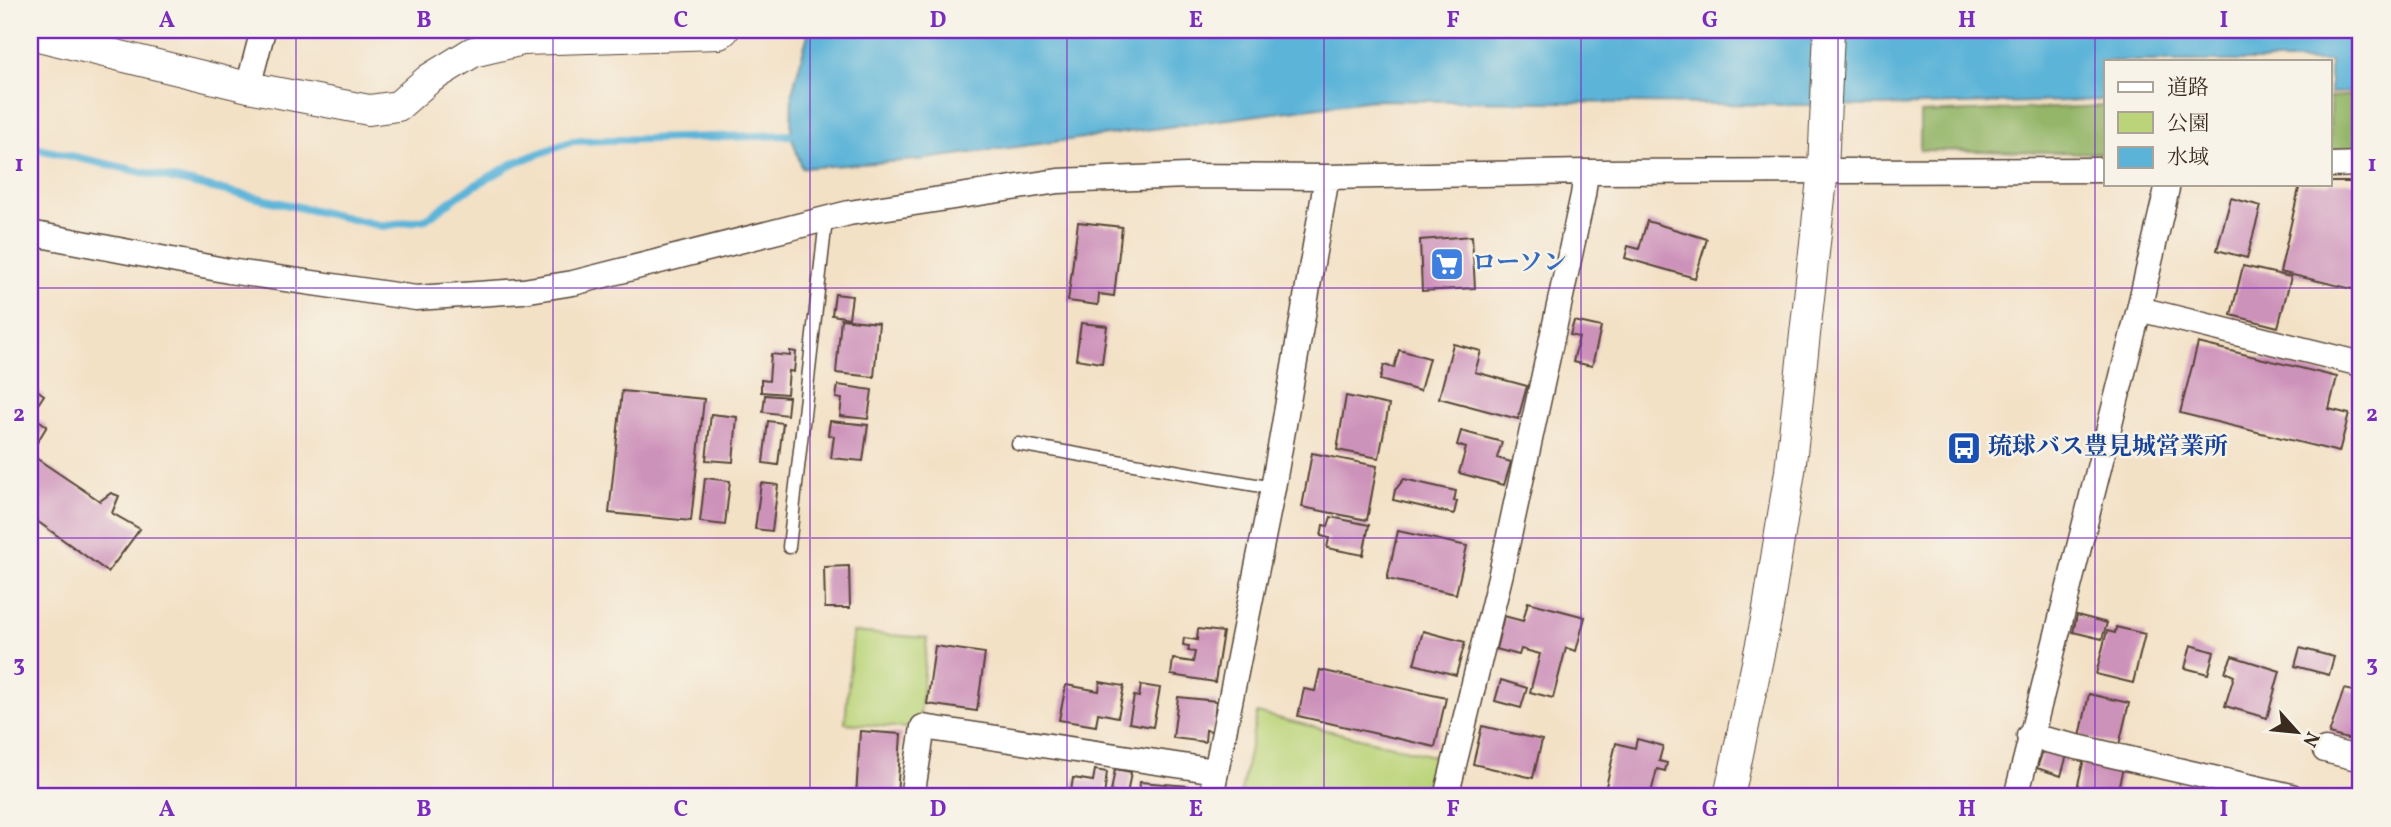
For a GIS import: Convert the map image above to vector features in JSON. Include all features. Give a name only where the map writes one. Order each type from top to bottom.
[{"type":"street","points":[[248,87],[263,30]]},
{"type":"street","points":[[30,34],[248,87],[369,110],[398,106],[429,79],[473,52],[523,40],[719,34],[724,30]]},
{"type":"street","points":[[1728,797],[1767,615],[1790,471],[1823,170],[1829,30]]},
{"type":"street","points":[[2332,165],[2361,164]]},
{"type":"street","points":[[30,233],[229,271],[416,298],[523,291],[573,284],[849,213],[1058,181],[1187,176],[2104,170]]},
{"type":"street","points":[[1446,797],[1501,573],[1586,172]]},
{"type":"street","points":[[1212,797],[1273,488],[1327,177]]},
{"type":"street","points":[[2016,797],[2168,186]]},
{"type":"street","points":[[2139,309],[2361,363]]},
{"type":"street","points":[[912,797],[923,727],[1216,771]]},
{"type":"street","points":[[2029,736],[2291,796]]},
{"type":"street","points":[[2325,750],[2361,759]]},
{"type":"lane","points":[[789,547],[826,220]]},
{"type":"lane","points":[[1018,444],[1273,488]]},
{"type":"green space","points":[[2361,95],[2361,151],[2332,152],[2332,97]]},
{"type":"green space","points":[[2104,106],[2104,153],[1920,150],[1920,113]]},
{"type":"green space","points":[[853,632],[927,638],[919,729],[845,723]]},
{"type":"green space","points":[[1257,713],[1441,758],[1431,797],[1240,797]]},
{"type":"water","points":[[809,30],[2361,30],[2361,92],[2332,93],[2332,60],[2104,60],[2104,100],[1884,106],[1373,100],[918,160],[802,168],[791,135],[792,93]]},
{"type":"building","points":[[2332,182],[2361,182],[2361,291],[2280,272],[2300,186],[2332,186]]},
{"type":"building","points":[[2231,198],[2261,206],[2247,258],[2217,250]]},
{"type":"building","points":[[1647,221],[1707,239],[1695,278],[1625,258],[1628,246],[1639,249]]},
{"type":"building","points":[[1078,222],[1122,227],[1114,296],[1099,294],[1098,305],[1068,301]]},
{"type":"building","name":"ローソン","points":[[1472,236],[1475,288],[1422,291],[1420,240]]},
{"type":"building","points":[[2243,266],[2291,277],[2278,327],[2231,315]]},
{"type":"building","points":[[835,294],[852,296],[849,318],[832,315]]},
{"type":"building","points":[[841,319],[879,323],[874,377],[836,373]]},
{"type":"building","points":[[1574,321],[1601,327],[1592,366],[1573,362],[1579,337],[1570,335]]},
{"type":"building","points":[[1081,323],[1107,326],[1102,363],[1076,359]]},
{"type":"building","points":[[2198,343],[2337,377],[2329,409],[2349,414],[2339,452],[2180,413]]},
{"type":"building","points":[[1453,344],[1481,351],[1475,372],[1527,386],[1518,419],[1439,398]]},
{"type":"building","points":[[1399,350],[1429,358],[1420,391],[1380,380],[1384,365],[1394,368]]},
{"type":"building","points":[[790,351],[796,352],[794,372],[789,371],[787,394],[761,392],[761,380],[769,381],[771,354],[790,356]]},
{"type":"building","points":[[30,385],[44,395],[31,415],[47,426],[30,454]]},
{"type":"building","points":[[838,385],[872,390],[868,419],[840,416],[842,399],[836,398]]},
{"type":"building","points":[[622,391],[704,399],[691,521],[609,513]]},
{"type":"building","points":[[765,395],[789,397],[787,415],[763,412]]},
{"type":"building","points":[[1346,396],[1389,405],[1379,458],[1337,450]]},
{"type":"building","points":[[711,414],[737,417],[733,462],[706,460]]},
{"type":"building","points":[[768,421],[783,423],[778,465],[763,463]]},
{"type":"building","points":[[830,421],[868,425],[863,461],[831,458],[834,436],[828,435]]},
{"type":"building","points":[[1461,431],[1502,442],[1497,458],[1511,462],[1504,485],[1459,473],[1466,448],[1457,445]]},
{"type":"building","points":[[1312,453],[1377,466],[1367,520],[1302,507]]},
{"type":"building","points":[[30,454],[100,501],[111,493],[119,496],[112,513],[140,529],[108,572],[30,516]]},
{"type":"building","points":[[705,478],[730,481],[725,525],[700,522]]},
{"type":"building","points":[[1404,479],[1456,491],[1454,514],[1393,500],[1395,490]]},
{"type":"building","points":[[761,483],[778,485],[772,531],[755,529]]},
{"type":"building","points":[[1331,517],[1369,525],[1363,555],[1327,548],[1329,538],[1321,536],[1323,525],[1328,526]]},
{"type":"building","points":[[1398,531],[1467,546],[1456,594],[1387,579]]},
{"type":"building","points":[[849,566],[850,608],[825,608],[824,567]]},
{"type":"building","points":[[1528,602],[1585,617],[1576,651],[1566,648],[1553,698],[1530,692],[1540,654],[1521,649],[1519,655],[1496,649],[1504,616],[1523,621]]},
{"type":"building","points":[[2077,615],[2107,623],[2102,639],[2073,632]]},
{"type":"building","points":[[2116,627],[2145,634],[2133,683],[2096,674],[2107,631],[2115,633]]},
{"type":"building","points":[[1198,629],[1223,632],[1215,682],[1171,675],[1173,659],[1193,662],[1195,652],[1188,651],[1189,646],[1183,645],[1184,638],[1197,640]]},
{"type":"building","points":[[1423,631],[1465,642],[1456,675],[1414,664]]},
{"type":"building","points":[[2191,645],[2214,652],[2208,674],[2185,668]]},
{"type":"building","points":[[935,646],[985,653],[977,711],[927,704]]},
{"type":"building","points":[[2300,648],[2334,657],[2329,675],[2295,666]]},
{"type":"building","points":[[2232,656],[2280,671],[2267,718],[2225,706],[2234,676],[2225,672]]},
{"type":"building","points":[[1320,670],[1446,698],[1435,747],[1298,716],[1304,689],[1315,691]]},
{"type":"building","points":[[1501,680],[1527,688],[1521,708],[1495,701]]},
{"type":"building","points":[[1100,682],[1124,686],[1118,717],[1098,713],[1096,726],[1059,720],[1066,685],[1099,691]]},
{"type":"building","points":[[1141,685],[1160,688],[1153,727],[1129,723],[1134,696],[1139,697]]},
{"type":"building","points":[[2344,689],[2361,693],[2361,719],[2355,741],[2329,734]]},
{"type":"building","points":[[2089,694],[2129,703],[2119,745],[2080,737]]},
{"type":"building","points":[[1178,697],[1216,701],[1213,731],[1206,730],[1205,742],[1173,738]]},
{"type":"building","points":[[1482,726],[1542,740],[1533,778],[1473,764]]},
{"type":"building","points":[[860,731],[901,734],[897,797],[856,797]]},
{"type":"building","points":[[1637,739],[1663,746],[1659,761],[1667,763],[1665,771],[1657,769],[1650,797],[1604,795],[1616,743],[1635,748]]},
{"type":"building","points":[[2044,748],[2067,755],[2061,776],[2037,768]]},
{"type":"building","points":[[2084,759],[2123,768],[2116,797],[2075,797]]},
{"type":"building","points":[[1115,769],[1131,772],[1127,795],[1111,792]]},
{"type":"building","points":[[1095,770],[1107,772],[1104,797],[1070,797],[1073,778],[1093,781]]},
{"type":"building","points":[[1140,782],[1188,786],[1187,797],[1139,797]]},
{"type":"building","points":[[1469,788],[1488,793],[1487,797],[1467,797]]},
{"type":"waterway","points":[[30,147],[383,226],[426,219],[462,193],[516,162],[573,141],[791,135]]},
{"type":"place","name":"ローソン","points":[[1447,264]]},
{"type":"place","name":"琉球バス豊見城営業所","points":[[1964,448]]}]
